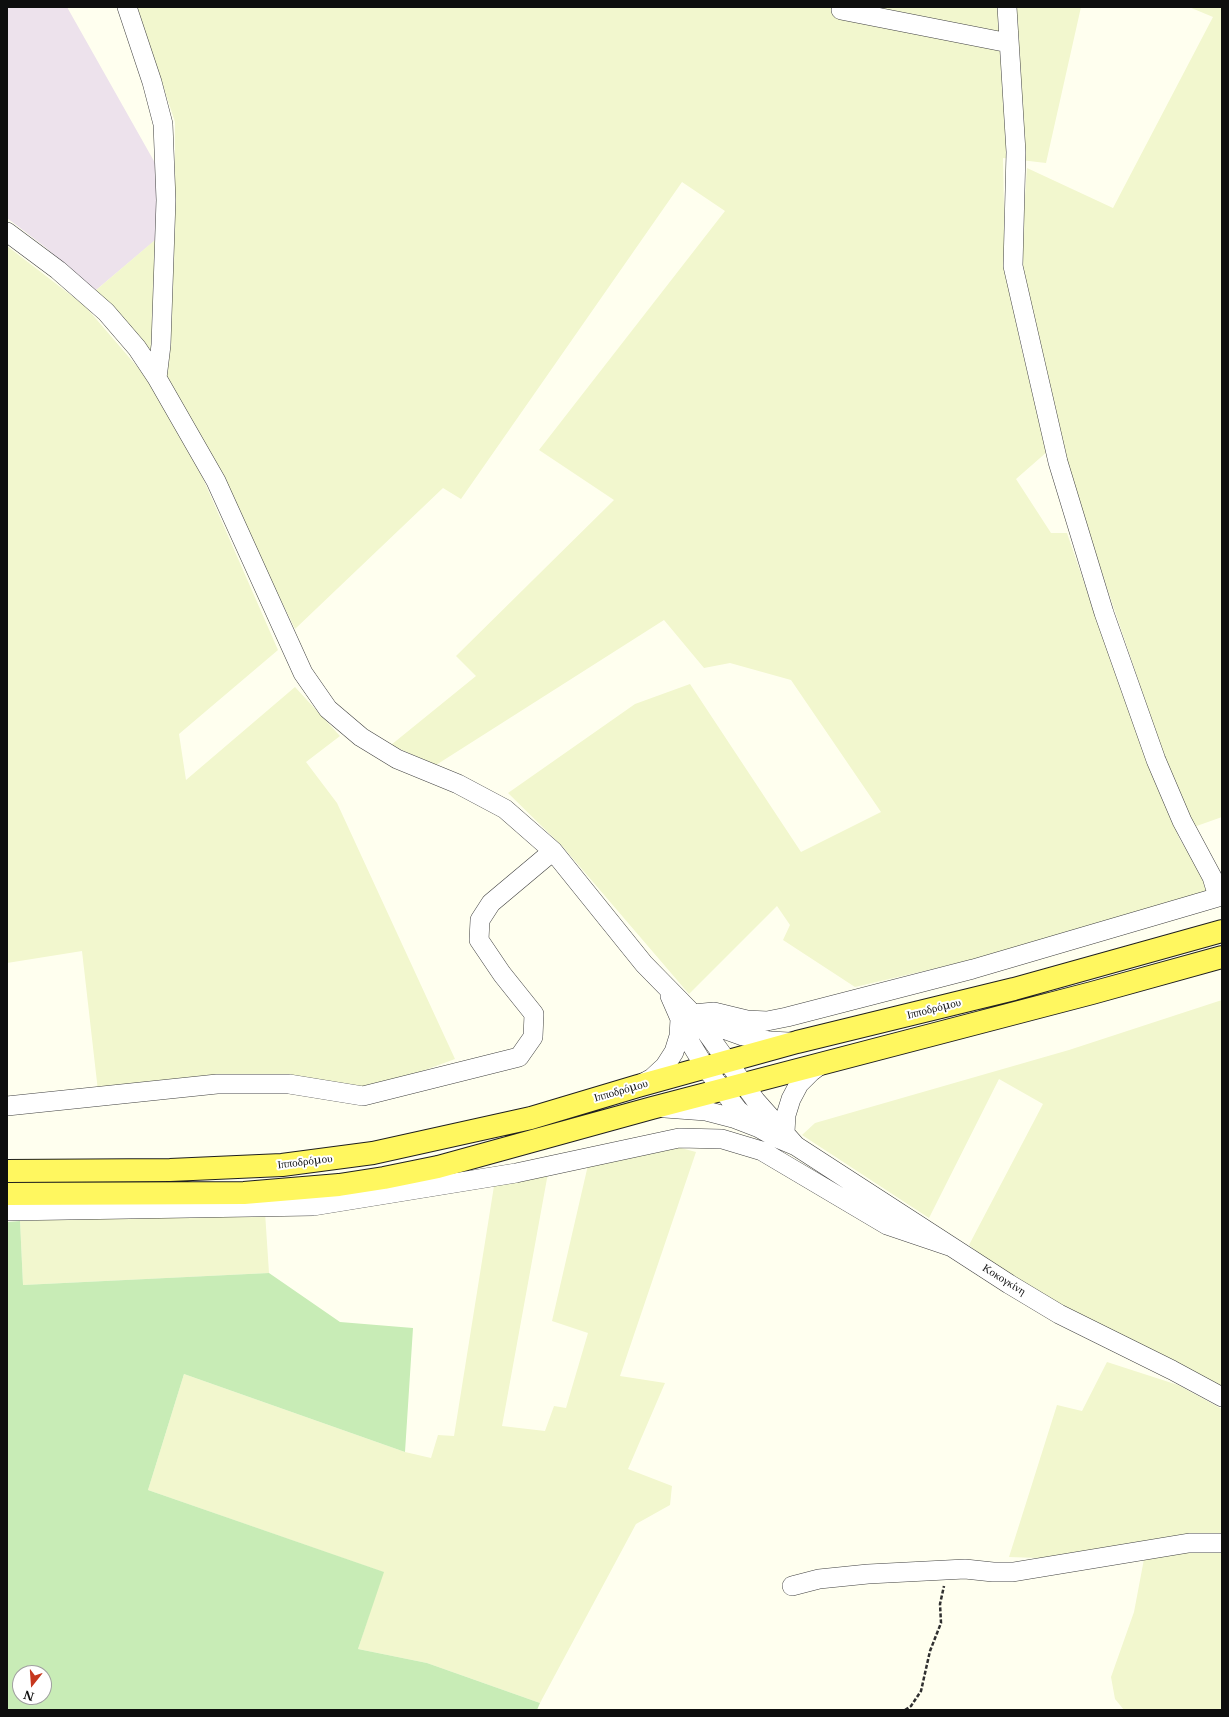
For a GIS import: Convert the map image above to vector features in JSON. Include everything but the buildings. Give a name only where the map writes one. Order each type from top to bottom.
[{"type":"main road","name":"Ιπποδρόμου","points":[[7,1171],[170,1170],[282,1165],[373,1153],[531,1118],[638,1086],[797,1042],[1014,989],[1222,931]]},
{"type":"main road","points":[[7,1194],[244,1193],[339,1185],[438,1167],[721,1089],[1092,994],[1222,957]]},
{"type":"street","points":[[127,7],[152,82],[163,124],[166,200],[161,345],[157,378]]},
{"type":"street","points":[[687,1017],[714,1012],[747,1020],[767,1021],[786,1017],[973,969],[1220,897],[1212,877],[1182,821],[1156,760],[1104,613],[1058,462],[1013,266],[1016,152],[1007,7]]},
{"type":"street","points":[[841,10],[1009,43]]},
{"type":"street","points":[[7,232],[58,270],[106,312],[137,348],[157,378],[216,481],[302,673],[328,709],[360,737],[397,759],[458,784],[505,809],[553,851],[644,964],[664,984],[687,1017],[729,1061],[769,1118],[791,1139]]},
{"type":"street","points":[[7,1106],[217,1084],[289,1084],[363,1096],[519,1057],[533,1037],[534,1014],[502,974],[479,940],[480,920],[491,903],[553,851]]},
{"type":"street","points":[[687,1017],[718,1026],[743,1036],[770,1041],[797,1042]]},
{"type":"street","points":[[687,1017],[705,1067],[738,1110],[759,1128]]},
{"type":"street","points":[[638,1086],[652,1078],[665,1066],[674,1052],[687,1017]]},
{"type":"street","points":[[791,1139],[786,1115],[791,1099],[799,1084],[824,1062]]},
{"type":"street","points":[[652,1108],[679,1108],[706,1111],[733,1118],[759,1128],[777,1138],[791,1139]]},
{"type":"street","points":[[7,1211],[313,1206],[516,1173],[679,1138],[722,1139],[762,1151],[887,1225],[952,1246]]},
{"type":"street","name":"Κοκογκίνη","points":[[791,1139],[952,1246],[1059,1314],[1172,1370],[1222,1397]]},
{"type":"street","points":[[792,1586],[819,1579],[868,1574],[966,1569],[993,1572],[1013,1572],[1189,1543],[1222,1543]]},
{"type":"path","points":[[905,1710],[911,1706],[921,1691],[930,1652],[941,1623],[940,1604],[948,1570]]},
{"type":"shaded area","points":[[7,7],[67,7],[159,170],[159,237],[95,291],[45,247],[7,218]]},
{"type":"green space","points":[[137,7],[1081,7],[1046,163],[1003,158],[1005,264],[1021,347],[1048,451],[1016,479],[1051,533],[1067,533],[1123,696],[1180,840],[1203,874],[1208,892],[971,960],[855,987],[783,940],[790,925],[777,906],[689,994],[563,847],[508,793],[635,704],[690,684],[801,852],[881,812],[791,680],[730,663],[704,668],[664,620],[436,765],[391,745],[476,676],[456,656],[614,500],[539,450],[725,211],[682,182],[461,499],[443,488],[295,629],[214,463],[151,351],[95,291],[175,223],[175,122]]},
{"type":"green space","points":[[1189,7],[1222,7],[1222,817],[1191,828],[1183,812],[1083,517],[1062,447],[1020,265],[1027,168],[1113,208],[1213,17]]},
{"type":"green space","points":[[7,246],[85,306],[146,377],[201,474],[278,650],[179,734],[186,780],[295,687],[340,736],[306,762],[337,803],[455,1059],[398,1080],[364,1087],[98,1091],[82,951],[7,963]]},
{"type":"green space","points":[[1222,1000],[1222,1390],[1075,1313],[986,1260],[969,1245],[1043,1104],[999,1079],[929,1218],[802,1135],[815,1123],[1069,1050]]},
{"type":"green space","points":[[677,1147],[696,1152],[620,1376],[665,1383],[628,1469],[672,1486],[670,1505],[636,1524],[540,1703],[427,1663],[358,1649],[383,1572],[148,1490],[184,1374],[405,1452],[431,1458],[438,1435],[454,1436],[494,1186],[548,1173],[502,1426],[545,1431],[554,1406],[566,1408],[588,1333],[552,1321],[588,1165]]},
{"type":"green space","points":[[265,1212],[269,1273],[23,1285],[20,1221]]},
{"type":"green space","points":[[20,1221],[23,1285],[269,1273],[340,1322],[413,1328],[405,1452],[184,1374],[148,1490],[384,1572],[358,1649],[427,1663],[540,1703],[537,1710],[7,1710],[7,1222]]},
{"type":"green space","points":[[1107,1362],[1178,1385],[1222,1409],[1222,1539],[1068,1559],[1009,1557],[1057,1405],[1082,1411]]},
{"type":"green space","points":[[1196,1549],[1222,1550],[1222,1710],[1124,1710],[1115,1699],[1111,1677],[1134,1612],[1144,1559]]}]
